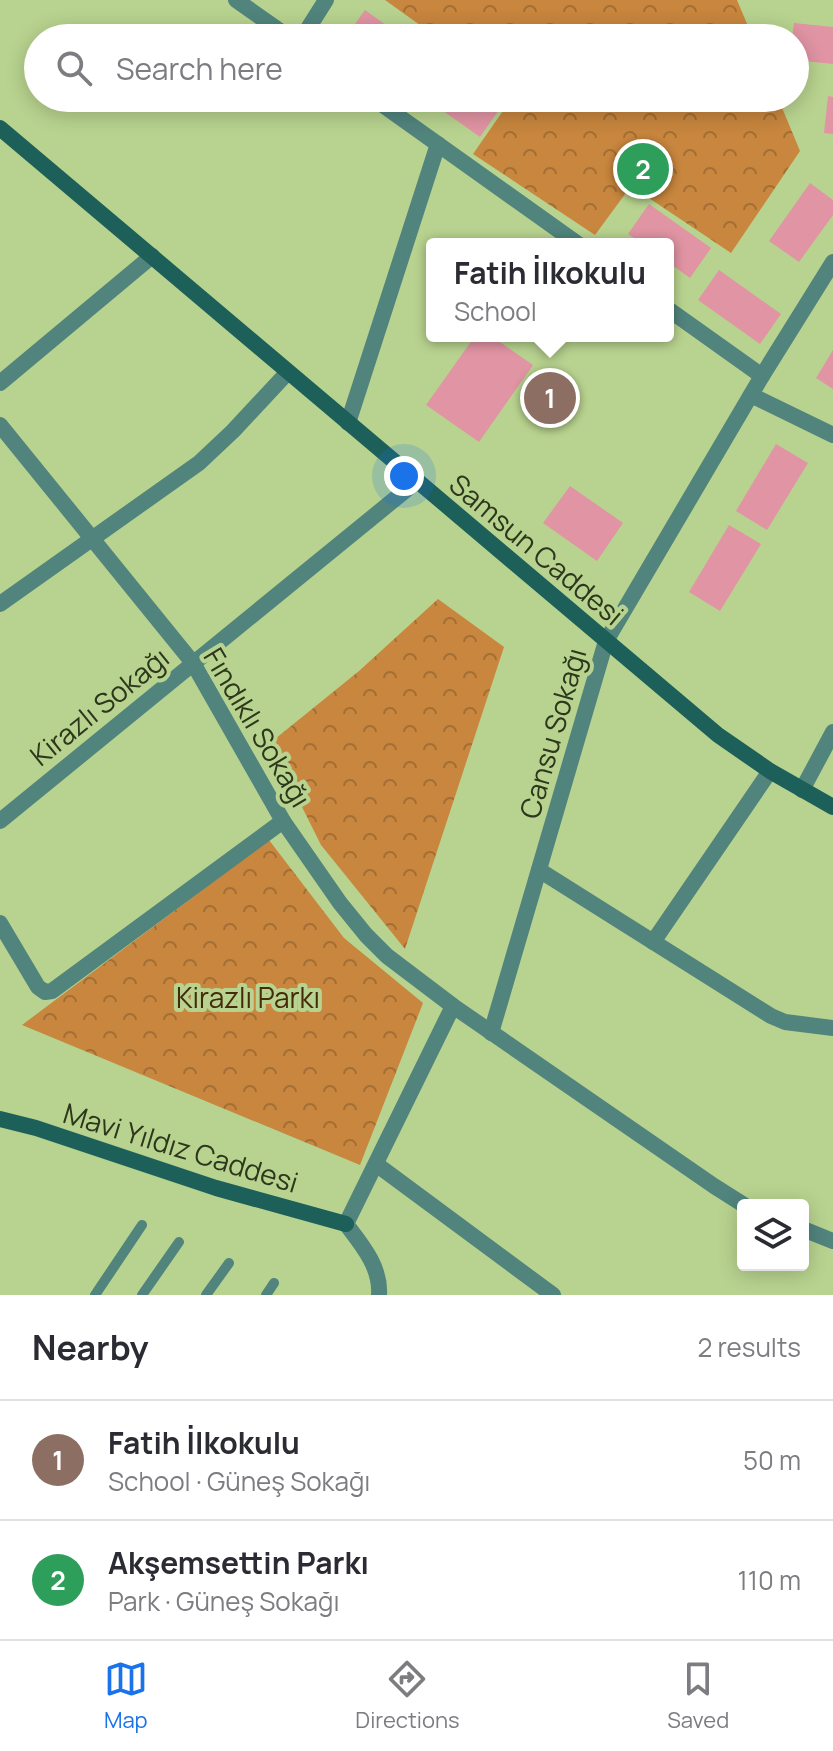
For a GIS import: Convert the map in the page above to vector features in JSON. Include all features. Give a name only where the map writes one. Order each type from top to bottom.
[{"type":"street","points":[[236,0],[270,24]]},
{"type":"street","points":[[311,24],[326,0]]},
{"type":"street","points":[[393,112],[570,238]]},
{"type":"street","name":"Samsun Caddesi","points":[[0,128],[718,735],[770,771],[833,807]]},
{"type":"street","points":[[348,423],[438,144]]},
{"type":"street","points":[[0,383],[152,256]]},
{"type":"street","name":"Cansu Sokağı","points":[[491,1033],[606,641],[833,262]]},
{"type":"street","points":[[674,313],[762,376]]},
{"type":"street","points":[[0,604],[199,463],[288,372]]},
{"type":"street","points":[[751,395],[833,435]]},
{"type":"street","name":"Fındıklı Sokağı","points":[[0,425],[193,663],[283,821],[366,935],[411,976],[737,1201]]},
{"type":"street","name":"Kirazlı Sokağı","points":[[0,821],[417,481]]},
{"type":"street","points":[[802,790],[833,732]]},
{"type":"street","points":[[653,942],[770,771]]},
{"type":"street","points":[[0,923],[38,987],[45,992],[52,991],[283,821]]},
{"type":"street","points":[[539,870],[778,1020],[833,1028]]},
{"type":"street","points":[[379,1295],[380,1285],[369,1255],[346,1224],[453,1006]]},
{"type":"street","name":"Mavi Yıldız Caddesi","points":[[0,1119],[216,1188],[346,1224]]},
{"type":"street","points":[[376,1164],[553,1295]]},
{"type":"street","points":[[809,1231],[833,1241]]},
{"type":"lane","points":[[95,1295],[142,1225]]},
{"type":"lane","points":[[142,1295],[179,1242]]},
{"type":"lane","points":[[206,1295],[229,1263]]},
{"type":"lane","points":[[266,1295],[274,1283]]},
{"type":"green space","points":[[385,0],[737,0],[747,24],[418,24]]},
{"type":"green space","points":[[502,112],[784,112],[800,151],[731,253],[631,186],[595,235],[473,154]]},
{"type":"green space","points":[[438,599],[504,647],[405,949],[321,845],[270,743],[359,671]]},
{"type":"green space","name":"Kirazlı Parkı","points":[[269,840],[344,938],[423,1003],[360,1165],[22,1025]]},
{"type":"building","points":[[365,10],[384,24],[355,24]]},
{"type":"building","points":[[809,25],[833,27],[833,64],[809,61]]},
{"type":"building","points":[[828,96],[833,97],[833,134],[824,133]]},
{"type":"building","points":[[445,112],[498,112],[480,137]]},
{"type":"building","points":[[810,183],[833,200],[833,215],[799,262],[769,241]]},
{"type":"building","points":[[649,204],[711,248],[690,278],[674,266],[674,238],[634,238],[628,234]]},
{"type":"building","points":[[719,270],[781,314],[760,344],[698,300]]},
{"type":"building","points":[[471,342],[500,342],[533,365],[479,442],[426,405]]},
{"type":"building","points":[[833,350],[833,389],[816,378]]},
{"type":"building","points":[[776,444],[808,463],[767,530],[736,511]]},
{"type":"building","points":[[570,486],[623,523],[597,561],[543,523]]},
{"type":"building","points":[[729,525],[761,544],[720,611],[689,592]]},
{"type":"place","name":"Akşemsettin Parkı","points":[[643,169]]},
{"type":"place","name":"Fatih İlkokulu","points":[[550,398]]}]
